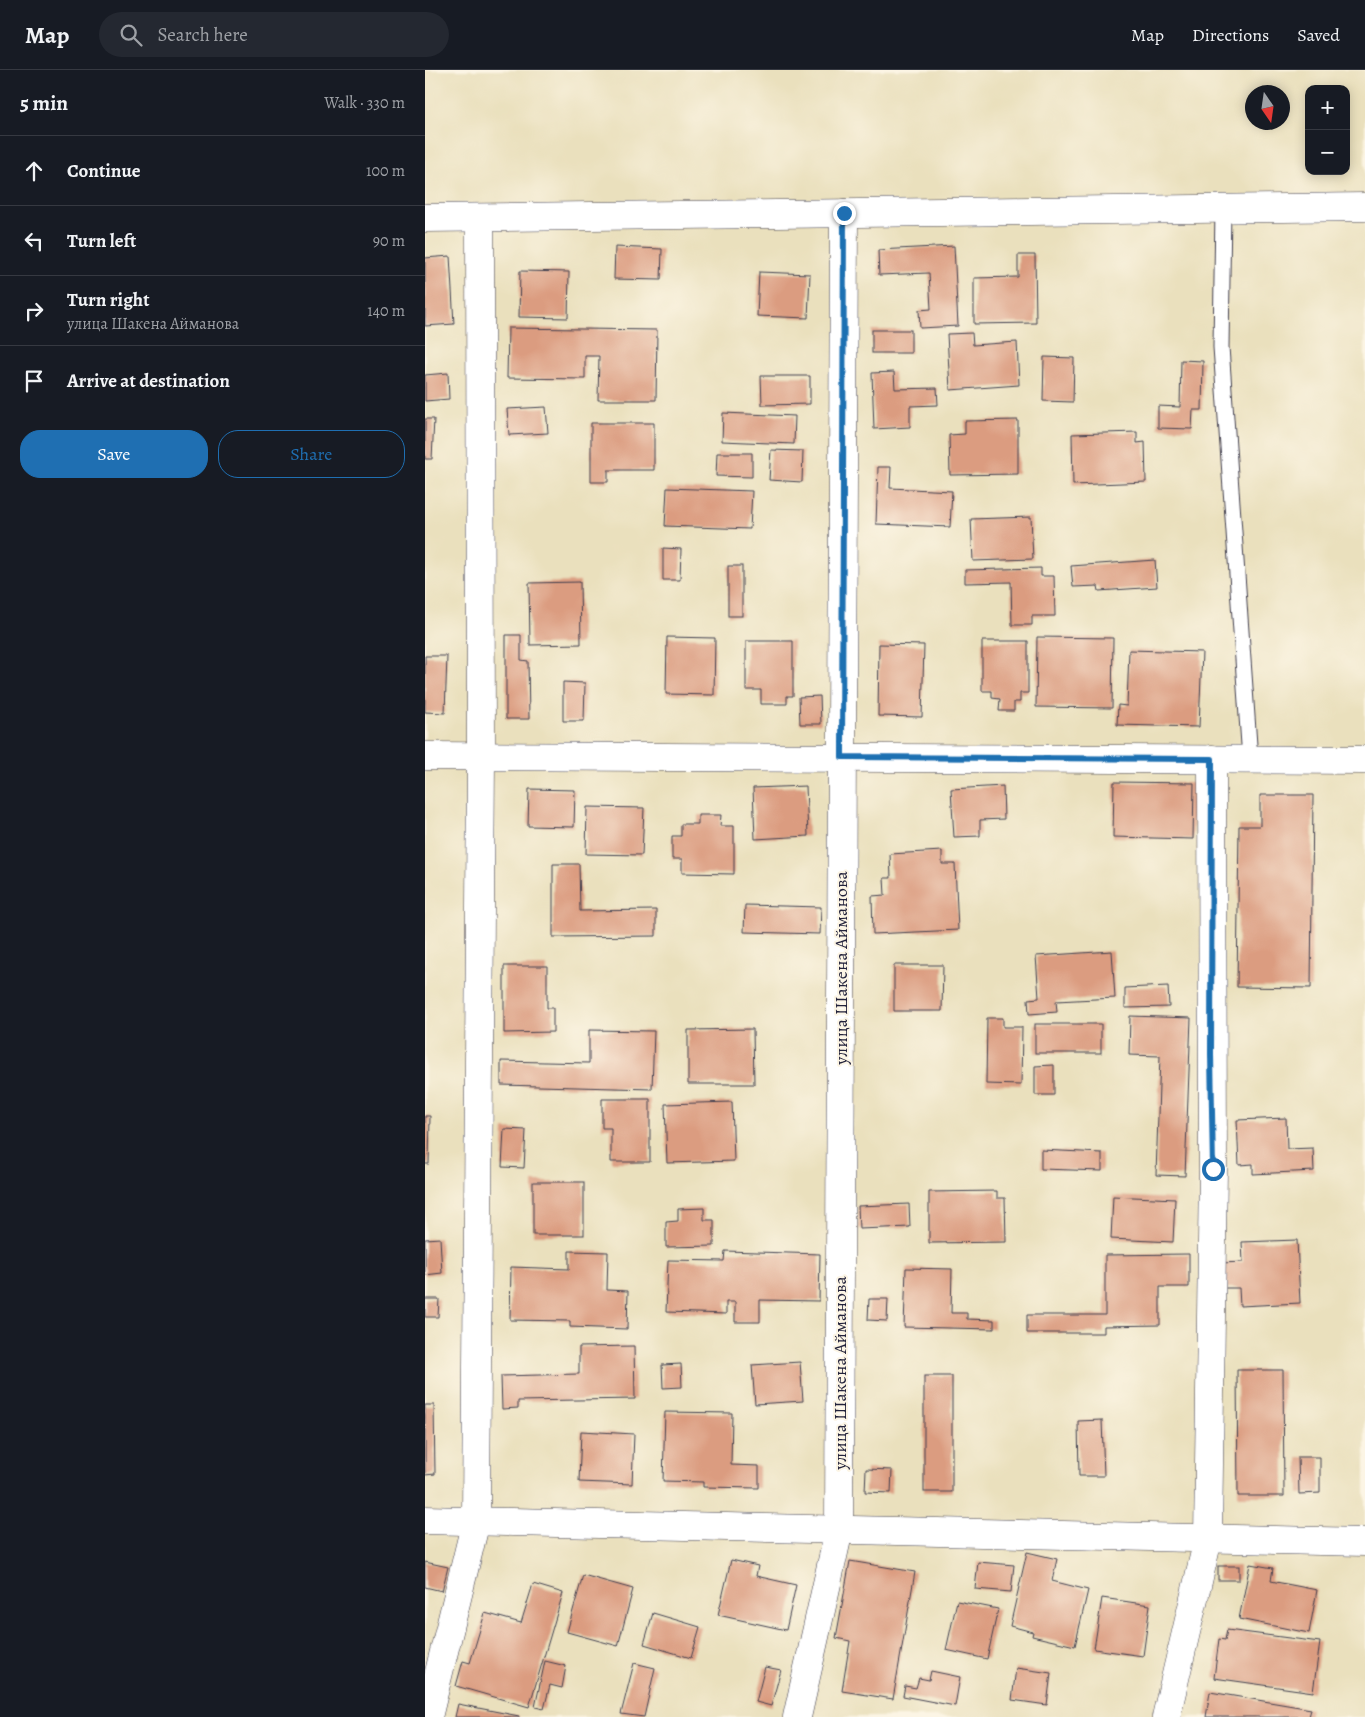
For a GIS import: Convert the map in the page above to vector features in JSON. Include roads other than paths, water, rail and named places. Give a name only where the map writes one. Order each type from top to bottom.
[{"type":"street","points":[[425,218],[1365,207]]},
{"type":"street","name":"улица Шакена Айманова","points":[[797,1717],[839,1530],[844,213]]},
{"type":"street","points":[[427,1717],[476,1521],[481,756],[480,218]]},
{"type":"street","points":[[425,756],[1365,760]]},
{"type":"street","points":[[1166,1717],[1208,1539],[1213,1169],[1211,1054],[1212,759]]},
{"type":"street","points":[[425,1520],[1365,1542]]},
{"type":"lane","points":[[1223,209],[1221,346],[1250,759]]}]
